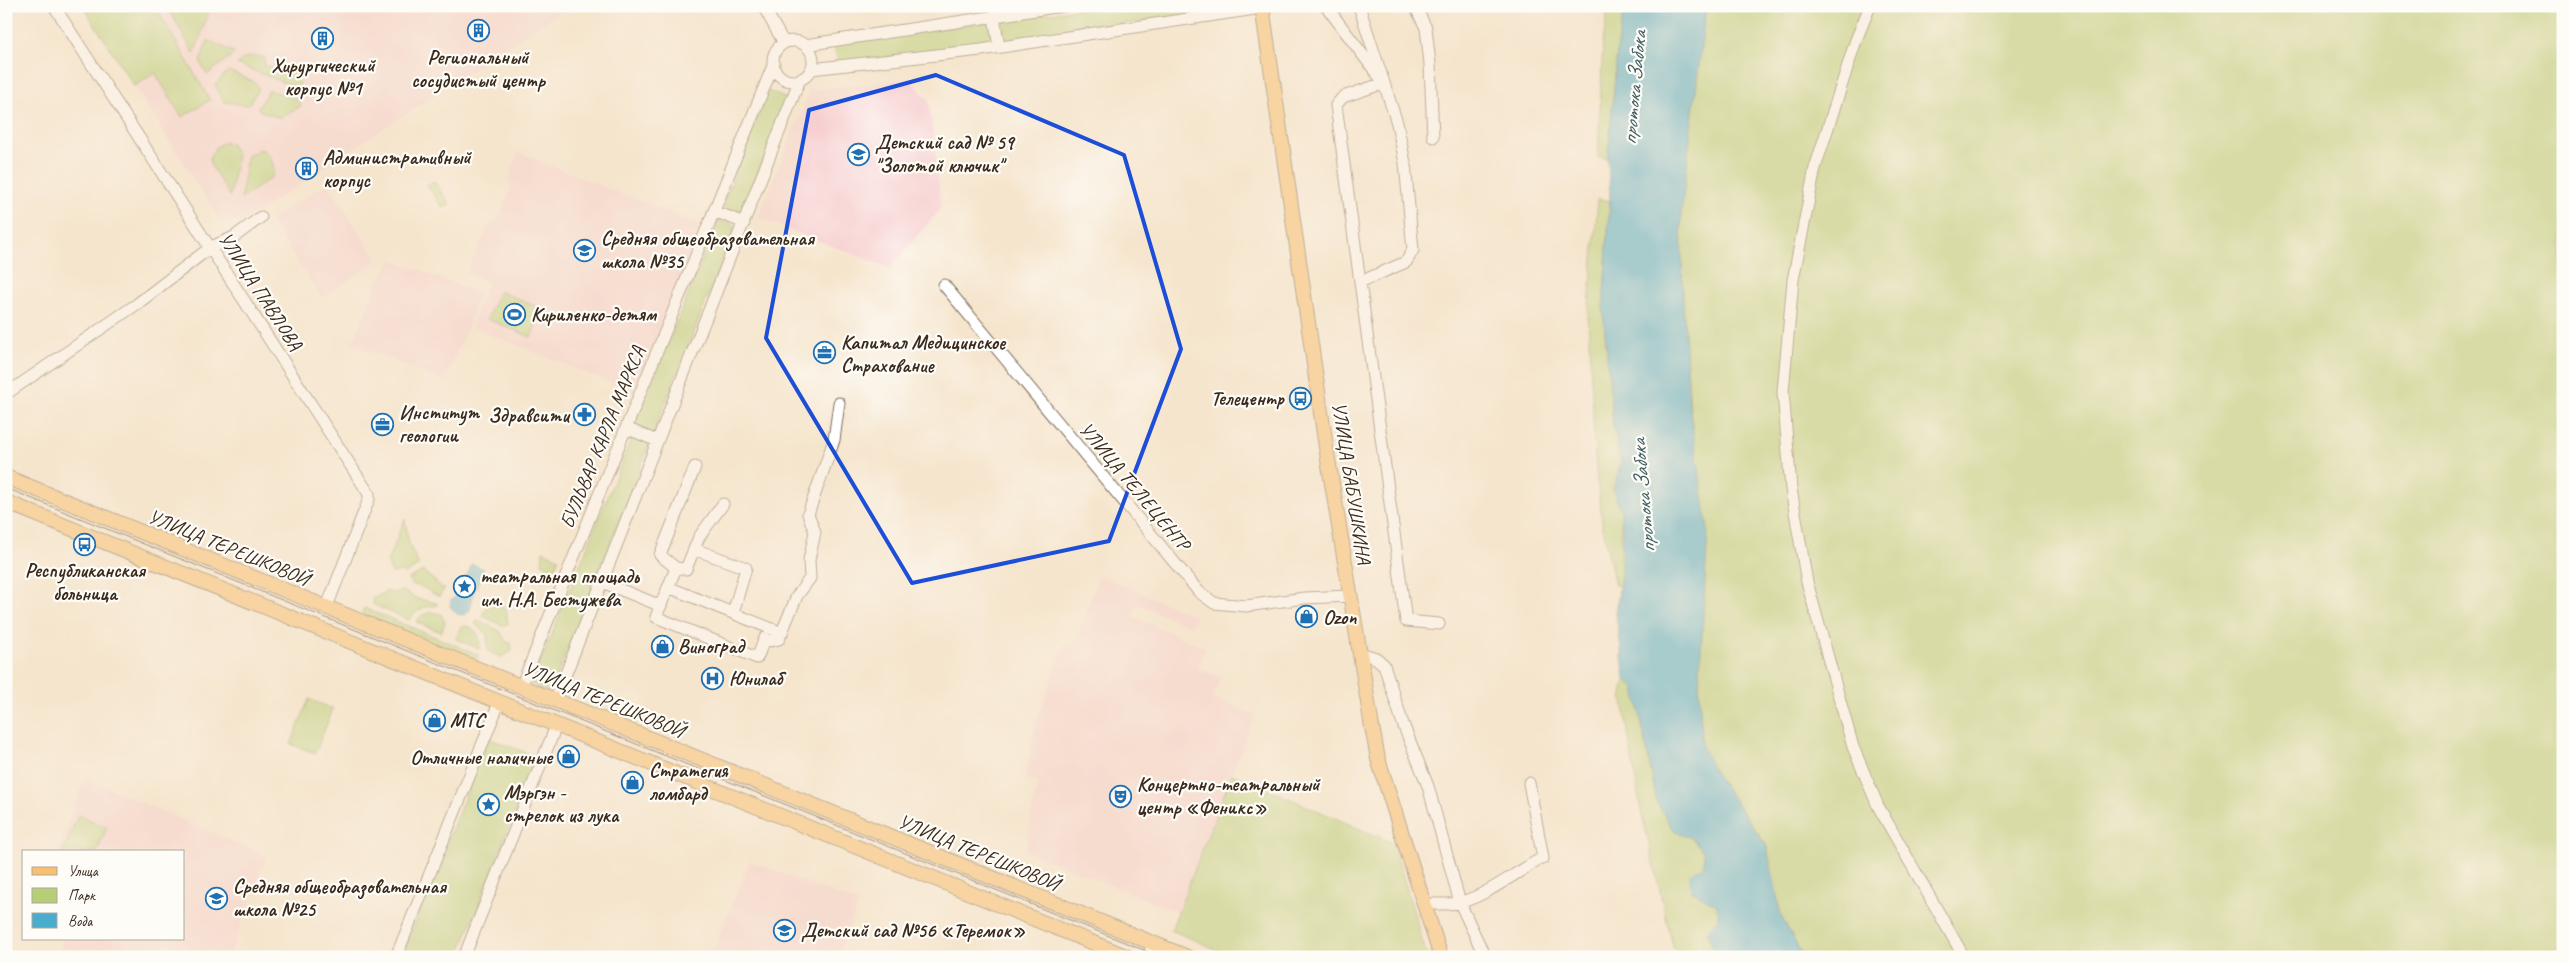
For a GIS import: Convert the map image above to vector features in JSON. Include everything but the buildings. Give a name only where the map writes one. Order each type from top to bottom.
[{"type":"main road","name":"УЛИЦА БАБУШКИНА","points":[[1262,7],[1350,596],[1378,759],[1441,957]]},
{"type":"main road","name":"УЛИЦА ТЕРЕШКОВОЙ","points":[[6,477],[326,609],[1187,957]]},
{"type":"main road","name":"УЛИЦА ТЕРЕШКОВОЙ","points":[[6,502],[1128,957]]},
{"type":"main road","points":[[318,629],[326,609]]},
{"type":"street","name":"УЛИЦА ПАВЛОВА","points":[[54,6],[369,494],[370,498],[326,609]]},
{"type":"street","points":[[763,6],[784,43]]},
{"type":"street","points":[[800,79],[794,80],[783,77],[774,63],[776,51],[784,43],[794,41],[805,45],[1062,6]]},
{"type":"street","points":[[1326,6],[1384,83]]},
{"type":"street","points":[[1359,6],[1397,123],[1404,164],[1413,250],[1406,262],[1360,282]]},
{"type":"street","points":[[1415,6],[1426,28],[1430,64],[1432,137]]},
{"type":"street","points":[[1870,6],[1856,40],[1815,168],[1793,280],[1783,392],[1791,488],[1807,582],[1853,747],[1878,806],[1964,957]]},
{"type":"street","points":[[555,700],[800,79],[811,69],[999,47],[1262,7]]},
{"type":"street","points":[[994,17],[999,47]]},
{"type":"street","points":[[805,45],[813,59],[811,69]]},
{"type":"street","name":"БУЛЬВАР КАРЛА МАРКСА","points":[[521,687],[774,63]]},
{"type":"street","points":[[1384,83],[1344,97],[1336,105],[1406,620],[1439,624]]},
{"type":"street","points":[[714,211],[744,223]]},
{"type":"street","points":[[6,394],[137,304],[211,247],[234,237],[262,217]]},
{"type":"street","name":"УЛИЦА ТЕЛЕЦЕНТР","points":[[944,285],[1200,592],[1214,603],[1246,606],[1305,598],[1350,596]]},
{"type":"street","points":[[668,587],[733,613],[766,633],[770,640],[779,639],[797,596],[810,578],[809,560],[815,532],[808,514],[834,440],[839,402]]},
{"type":"street","points":[[626,428],[658,441]]},
{"type":"street","points":[[695,467],[660,555],[676,568],[686,568],[699,537],[723,504]]},
{"type":"street","points":[[694,549],[746,568],[733,613]]},
{"type":"street","points":[[676,568],[656,617],[757,658],[766,633]]},
{"type":"street","points":[[602,582],[661,606]]},
{"type":"street","points":[[1360,654],[1376,658],[1384,665],[1403,724],[1428,786],[1460,903],[1485,957]]},
{"type":"street","points":[[396,957],[499,702]]},
{"type":"street","points":[[464,957],[556,726]]},
{"type":"street","points":[[1424,904],[1460,903],[1502,884],[1514,873],[1543,858],[1529,783]]},
{"type":"street","points":[[1148,957],[1153,943]]},
{"type":"highlighted area","points":[[936,75],[1124,155],[1181,349],[1109,541],[912,583],[766,338],[809,110]]},
{"type":"shaded area","points":[[83,6],[569,6],[241,223],[218,217]]},
{"type":"shaded area","name":"Детский сад № 59 \"Золотой ключик\"","points":[[910,79],[929,100],[941,208],[890,268],[758,218],[810,90]]},
{"type":"shaded area","name":"Средняя общеобразовательная школа №35","points":[[518,152],[702,226],[634,392],[471,327],[487,282],[466,274],[490,224],[500,216],[512,185],[508,182]]},
{"type":"shaded area","points":[[327,183],[378,260],[322,298],[270,220]]},
{"type":"shaded area","points":[[393,260],[479,293],[467,329],[444,381],[352,344],[379,279]]},
{"type":"shaded area","points":[[1099,575],[1196,616],[1191,627],[1138,604],[1132,616],[1206,648],[1198,669],[1221,678],[1213,698],[1255,715],[1177,912],[1026,851],[1034,799],[1039,784],[1025,778],[1036,724],[1064,645],[1075,643]]},
{"type":"shaded area","name":"Средняя общеобразовательная школа №25","points":[[85,778],[267,856],[229,957],[57,957],[64,940],[185,940],[185,850],[58,850]]},
{"type":"shaded area","name":"Детский сад №56 «Теремок»","points":[[750,861],[859,903],[838,957],[710,957]]},
{"type":"green space","points":[[83,6],[155,6],[210,100],[182,117],[155,73],[134,86]]},
{"type":"green space","points":[[167,6],[211,6],[194,54]]},
{"type":"green space","points":[[1098,6],[1232,6],[1232,8],[1008,41],[1004,39],[1002,23],[1004,20]]},
{"type":"green space","points":[[1609,6],[1625,6],[1618,40],[1608,159],[1598,156],[1603,40]]},
{"type":"green space","points":[[1706,6],[2563,6],[2563,957],[1803,957],[1781,916],[1766,844],[1716,775],[1702,748],[1699,688],[1703,603],[1683,303],[1681,212]]},
{"type":"green space","points":[[987,22],[991,25],[993,40],[990,43],[838,64],[834,44]]},
{"type":"green space","points":[[208,40],[235,53],[207,75],[200,61]]},
{"type":"green space","points":[[256,56],[265,58],[264,65],[279,70],[282,64],[289,68],[297,77],[300,89],[237,64],[244,58]]},
{"type":"green space","points":[[228,71],[254,82],[259,88],[248,105],[224,102],[215,85]]},
{"type":"green space","points":[[269,90],[298,99],[301,106],[280,118],[260,111],[258,108]]},
{"type":"green space","points":[[768,91],[787,99],[743,212],[738,214],[726,209],[723,204]]},
{"type":"green space","points":[[224,142],[231,144],[237,154],[230,196],[210,164],[210,157],[216,147]]},
{"type":"green space","points":[[260,149],[264,150],[272,160],[274,169],[272,177],[241,199],[247,156]]},
{"type":"green space","points":[[434,181],[450,204],[443,208],[427,185]]},
{"type":"green space","points":[[1598,199],[1610,201],[1603,309],[1613,424],[1621,463],[1613,490],[1621,511],[1621,586],[1615,585],[1603,529],[1596,472],[1588,318]]},
{"type":"green space","points":[[719,219],[736,226],[653,434],[635,424]]},
{"type":"green space","name":"Кириленко-детям","points":[[499,291],[542,309],[531,337],[487,319]]},
{"type":"green space","points":[[632,437],[647,442],[649,446],[550,692],[532,685],[532,683]]},
{"type":"green space","points":[[405,519],[409,544],[419,565],[405,574],[401,572],[392,573],[387,562]]},
{"type":"green space","points":[[543,551],[559,558],[555,568],[552,569],[542,563]]},
{"type":"green space","points":[[423,571],[444,589],[439,597],[420,586],[412,585],[408,579]]},
{"type":"green space","points":[[387,591],[391,593],[402,591],[418,599],[437,603],[437,606],[428,606],[421,609],[409,620],[374,605],[372,599]]},
{"type":"green space","points":[[487,606],[506,607],[508,624],[504,626],[482,616]]},
{"type":"green space","points":[[364,608],[479,655],[476,663],[365,617],[362,612]]},
{"type":"green space","points":[[431,612],[441,614],[445,622],[441,632],[416,622],[422,615]]},
{"type":"green space","points":[[477,620],[500,631],[506,642],[511,643],[512,651],[501,657],[488,651],[487,634],[475,624]]},
{"type":"green space","points":[[468,626],[475,630],[478,635],[480,649],[456,639],[461,627]]},
{"type":"green space","points":[[1625,679],[1635,688],[1657,803],[1673,830],[1693,839],[1704,852],[1704,866],[1717,905],[1718,919],[1714,952],[1730,957],[1680,957],[1673,947],[1640,806],[1622,695]]},
{"type":"green space","points":[[309,699],[333,709],[315,753],[291,744]]},
{"type":"green space","points":[[488,738],[537,757],[458,957],[402,957]]},
{"type":"green space","points":[[1232,774],[1393,843],[1427,957],[1234,957],[1171,930]]},
{"type":"green space","points":[[78,815],[107,827],[98,850],[64,850]]},
{"type":"water","name":"протока Забока","points":[[1625,6],[1706,6],[1681,212],[1683,303],[1689,405],[1708,529],[1699,688],[1702,747],[1716,775],[1767,847],[1781,916],[1803,957],[1730,957],[1714,952],[1707,932],[1718,919],[1717,905],[1691,891],[1690,874],[1704,866],[1704,852],[1693,839],[1673,830],[1657,803],[1635,688],[1625,679],[1616,614],[1623,555],[1621,511],[1613,490],[1621,463],[1613,424],[1603,309],[1610,201],[1608,159],[1618,40]]},
{"type":"water","points":[[472,564],[484,569],[471,599],[470,610],[464,615],[457,614],[450,607],[451,600],[459,594]]},
{"type":"tram line","points":[[6,488],[1161,957]]},
{"type":"place","name":"Региональный сосудистый центр","points":[[478,31]]},
{"type":"place","name":"Хирургический корпус №1","points":[[323,39]]},
{"type":"place","name":"Детский сад № 59 \"Золотой ключик\"","points":[[859,154]]},
{"type":"place","name":"Административный корпус","points":[[307,169]]},
{"type":"place","name":"Средняя общеобразовательная школа №35","points":[[585,250]]},
{"type":"place","name":"Кириленко-детям","points":[[515,314]]},
{"type":"place","name":"Капитал Медицинское Страхование","points":[[825,353]]},
{"type":"place","name":"Телецентр","points":[[1300,398]]},
{"type":"place","name":"Здравсити","points":[[585,415]]},
{"type":"place","name":"Институт геологии","points":[[383,424]]},
{"type":"place","name":"Республиканская больница","points":[[85,544]]},
{"type":"place","name":"театральная площадь им. Н.А. Бестужева","points":[[464,587]]},
{"type":"place","name":"Ozon","points":[[1307,617]]},
{"type":"place","name":"Виноград","points":[[662,646]]},
{"type":"place","name":"Юнилаб","points":[[713,678]]},
{"type":"place","name":"МТС","points":[[434,720]]},
{"type":"place","name":"Отличные наличные","points":[[568,757]]},
{"type":"place","name":"Стратегия ломбард","points":[[633,782]]},
{"type":"place","name":"Концертно-театральный центр «Феникс»","points":[[1121,796]]},
{"type":"place","name":"Мэргэн - стрелок из лука","points":[[488,804]]},
{"type":"place","name":"Средняя общеобразовательная школа №25","points":[[217,898]]},
{"type":"place","name":"Детский сад №56 «Теремок»","points":[[785,930]]}]
